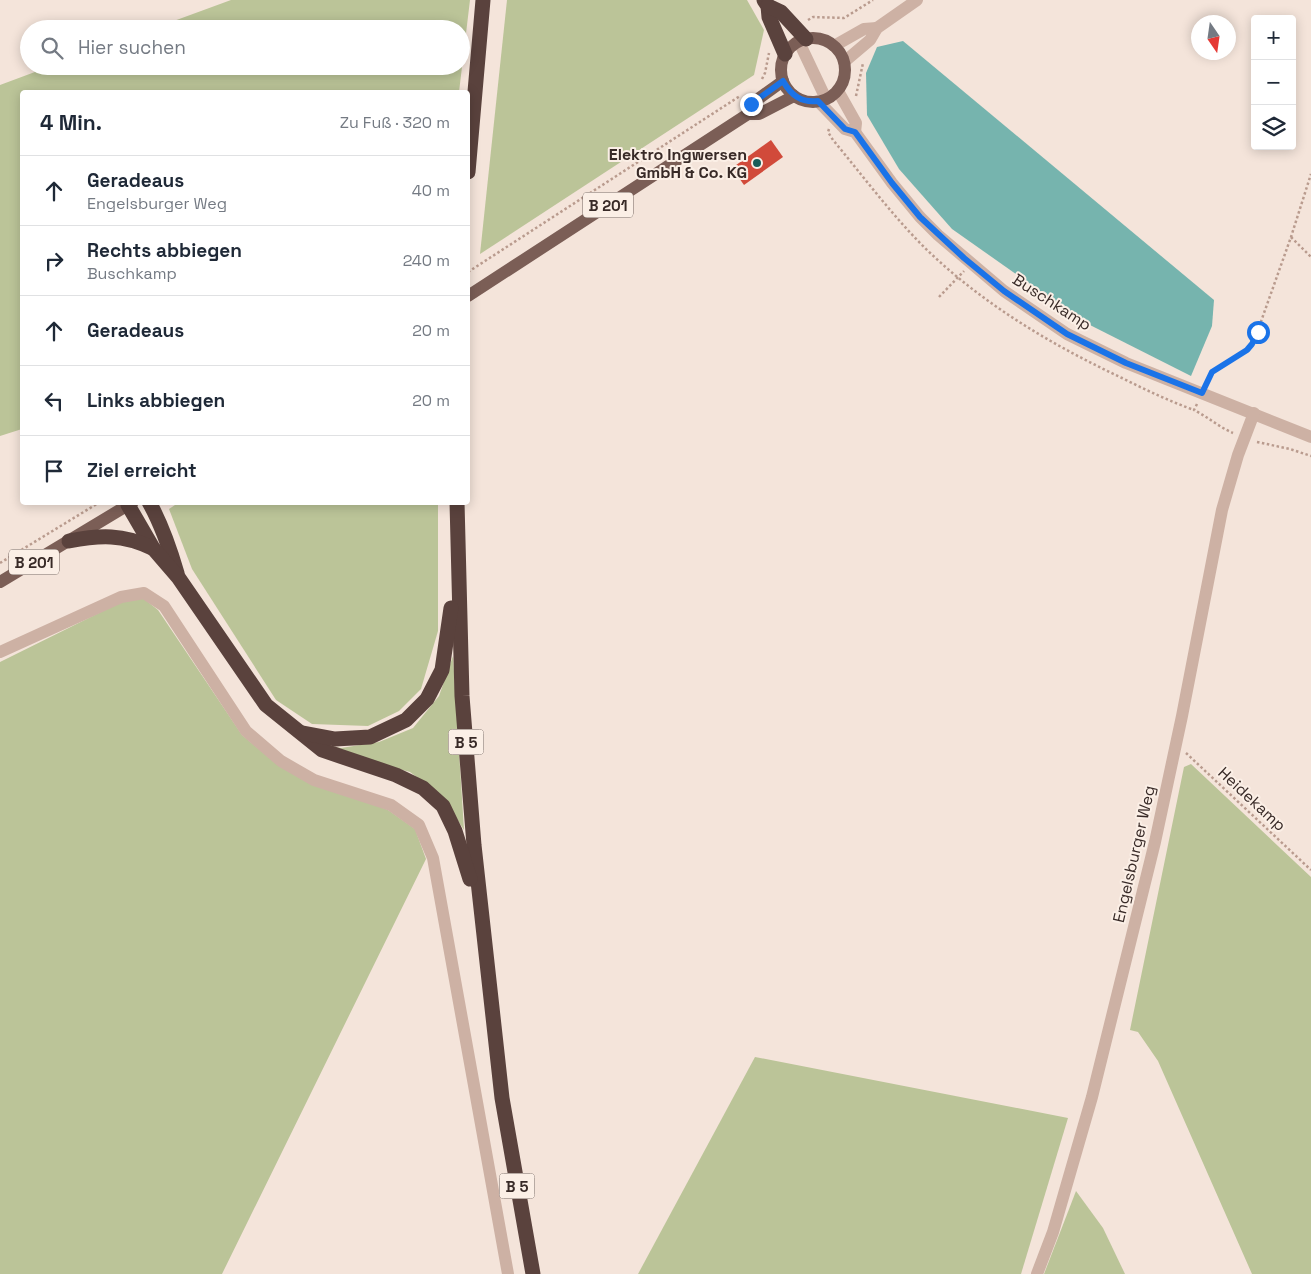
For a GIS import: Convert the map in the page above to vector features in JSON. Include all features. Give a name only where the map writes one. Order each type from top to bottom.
[{"type":"highway","points":[[470,148],[481,18],[485,0]]},
{"type":"highway","points":[[766,3],[780,12],[795,26],[803,40]]},
{"type":"highway","points":[[766,3],[769,17],[786,54]]},
{"type":"highway","points":[[131,505],[153,548],[178,577],[266,705],[322,750],[396,775],[423,788],[443,806],[456,831],[482,926]]},
{"type":"highway","points":[[151,505],[168,541],[178,577]]},
{"type":"highway","name":"B 5","points":[[457,505],[462,696],[482,926],[502,1098],[533,1274]]},
{"type":"highway","points":[[69,541],[108,536],[129,539],[153,548]]},
{"type":"highway","points":[[300,732],[335,739],[370,737],[406,720],[426,699],[442,670],[448,638],[457,557]]},
{"type":"main road","points":[[816,38],[834,46],[844,62],[844,77],[838,91],[822,100],[802,100],[794,96],[787,89],[781,72],[782,63],[791,47],[803,40],[816,38]]},
{"type":"main road","name":"B 201","points":[[748,114],[751,104],[783,81]]},
{"type":"main road","name":"B 201","points":[[470,295],[748,114],[759,114],[794,96]]},
{"type":"main road","name":"B 201","points":[[0,582],[128,505]]},
{"type":"street","points":[[844,62],[870,40],[877,28],[917,0]]},
{"type":"street","points":[[834,46],[864,29],[877,28]]},
{"type":"street","name":"Buschkamp","points":[[803,40],[822,100],[845,129],[855,132],[892,183],[920,217],[971,264],[1004,291],[1067,334],[1126,363],[1254,412],[1311,437]]},
{"type":"street","name":"Buschkamp","points":[[838,91],[856,123],[855,132]]},
{"type":"street","name":"Engelsburger Weg","points":[[1037,1274],[1053,1232],[1092,1097],[1155,842],[1222,510],[1233,470],[1254,412]]},
{"type":"street","points":[[0,652],[121,597],[144,592],[164,606],[246,731],[281,761],[314,780],[391,805],[419,825],[433,858],[508,1274]]},
{"type":"path","points":[[795,26],[813,17],[844,18],[873,0]]},
{"type":"path","points":[[759,84],[765,73],[770,48],[778,39]]},
{"type":"path","points":[[470,271],[742,95]]},
{"type":"path","points":[[1311,174],[1292,237],[1252,344],[1247,350],[1212,372],[1194,410],[1211,419],[1222,428],[1265,445],[1290,449],[1311,456]]},
{"type":"path","points":[[1292,237],[1311,257]]},
{"type":"path","points":[[939,297],[971,264]]},
{"type":"path","points":[[0,563],[95,505]]},
{"type":"path","name":"Heidekamp","points":[[1175,749],[1192,757],[1311,870]]},
{"type":"green space","points":[[231,0],[470,0],[468,20],[177,20]]},
{"type":"green space","points":[[507,0],[747,0],[764,30],[754,75],[480,254]]},
{"type":"green space","points":[[27,75],[461,75],[459,90],[20,90],[20,430],[0,436],[0,85]]},
{"type":"green space","points":[[175,505],[438,505],[438,631],[421,689],[399,711],[368,726],[312,724],[276,700],[192,569],[169,509]]},
{"type":"green space","points":[[143,598],[158,610],[242,735],[278,765],[388,810],[415,829],[426,859],[222,1274],[0,1274],[0,662],[123,601]]},
{"type":"green space","points":[[453,656],[464,830],[442,796],[410,772],[352,756],[327,745],[341,748],[379,742],[413,728],[439,696]]},
{"type":"green space","points":[[1191,764],[1311,877],[1311,1274],[1252,1274],[1158,1061],[1138,1032],[1130,1030],[1184,767]]},
{"type":"green space","points":[[755,1057],[1068,1118],[1021,1274],[638,1274]]},
{"type":"green space","points":[[1076,1191],[1103,1228],[1125,1274],[1044,1274]]},
{"type":"water","points":[[903,41],[1214,300],[1212,326],[1191,376],[1084,322],[952,229],[899,169],[867,115],[866,73],[877,47]]},
{"type":"building","name":"Elektro Ingwersen GmbH & Co. KG","points":[[771,140],[783,157],[744,185],[732,168]]},
{"type":"place","name":"Elektro Ingwersen GmbH & Co. KG","points":[[757,163]]},
{"type":"route","points":[[751,104],[783,81],[787,89],[794,96],[802,100],[818,101],[845,129],[855,132],[892,183],[920,217],[964,258],[1004,291],[1067,334],[1126,363],[1202,393],[1212,372],[1247,350],[1258,332]]}]
